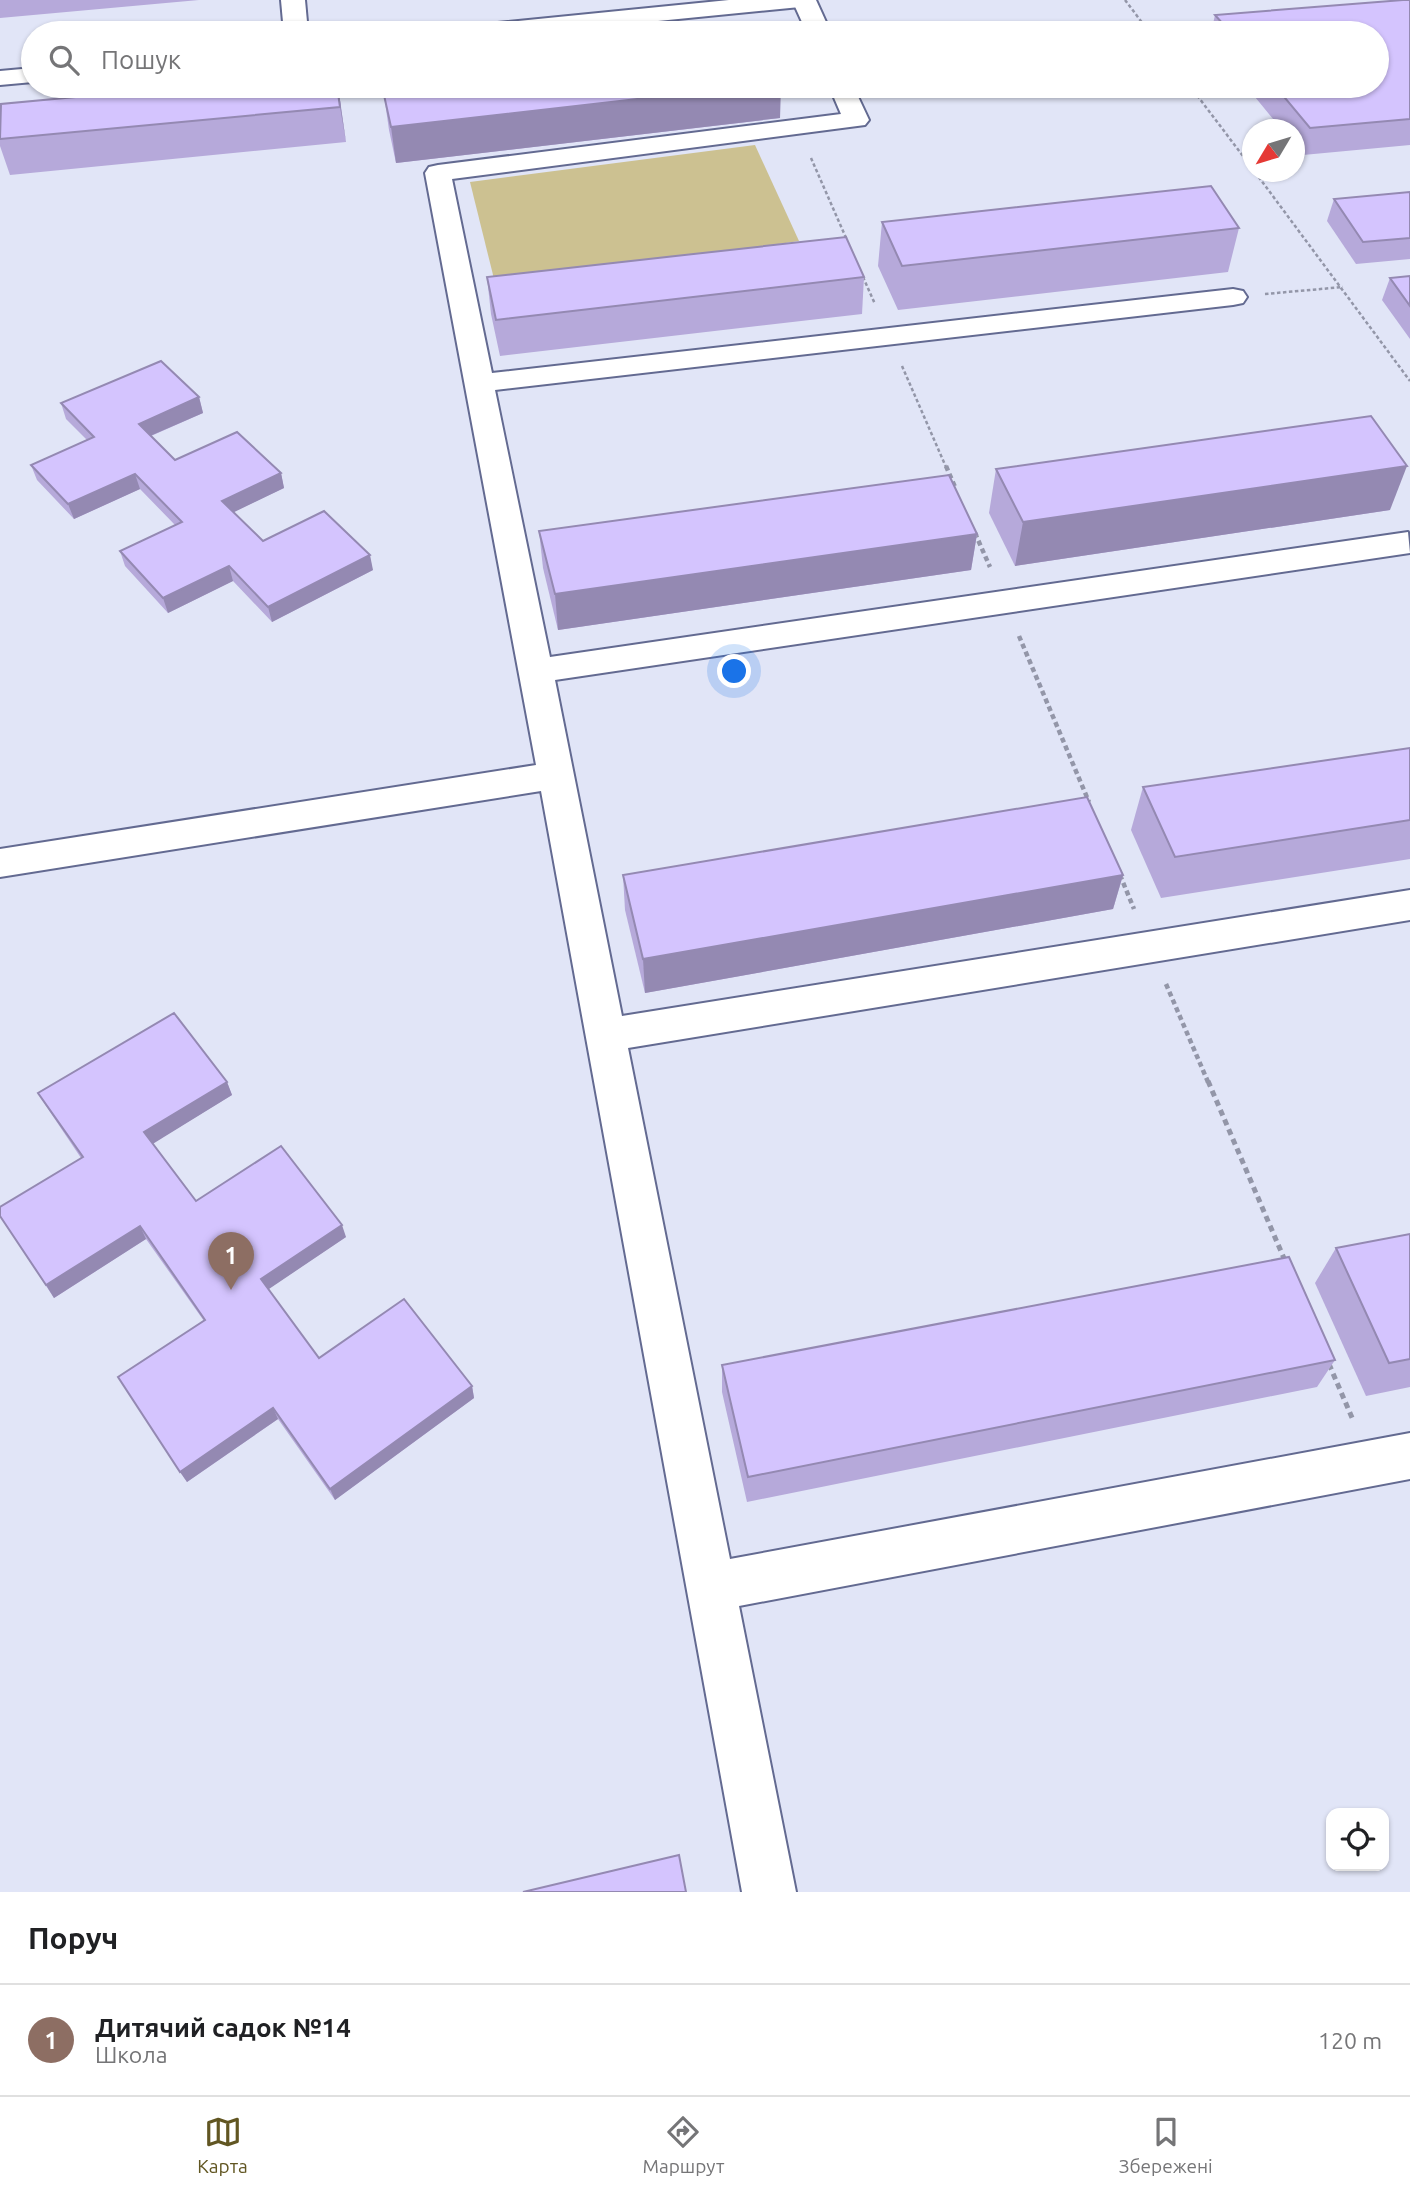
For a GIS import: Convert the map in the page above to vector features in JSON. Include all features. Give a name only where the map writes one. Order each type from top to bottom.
[{"type":"street","points":[[293,0],[295,21]]},
{"type":"street","points":[[589,21],[802,0],[813,21]]},
{"type":"street","points":[[0,78],[21,76]]},
{"type":"street","points":[[769,1892],[438,173],[856,120],[846,98]]},
{"type":"street","points":[[479,383],[1233,297]]},
{"type":"street","points":[[536,671],[1408,543]]},
{"type":"street","points":[[0,863],[556,775]]},
{"type":"street","points":[[606,1035],[1410,905]]},
{"type":"street","points":[[711,1587],[1391,1459]]},
{"type":"path","points":[[1125,0],[1141,21]]},
{"type":"path","points":[[1199,98],[1242,154]]},
{"type":"path","points":[[798,128],[852,250]]},
{"type":"path","points":[[1263,182],[1410,381]]},
{"type":"path","points":[[862,275],[955,488]]},
{"type":"path","points":[[1233,297],[1343,287]]},
{"type":"path","points":[[972,526],[1091,806]]},
{"type":"path","points":[[1118,870],[1290,1274]]},
{"type":"path","points":[[1328,1362],[1391,1459]]},
{"type":"shaded area","points":[[755,145],[799,241],[496,287],[470,182]]},
{"type":"building","points":[[1410,0],[1410,119],[1310,128],[1285,98],[1389,98],[1389,21],[1220,21],[1215,15]]},
{"type":"building","points":[[65,98],[339,98],[340,107],[0,139],[1,104]]},
{"type":"building","points":[[385,98],[646,98],[391,127]]},
{"type":"building","points":[[1211,186],[1239,228],[902,266],[882,222]]},
{"type":"building","points":[[1410,192],[1410,238],[1363,242],[1334,199]]},
{"type":"building","points":[[846,237],[864,277],[496,320],[487,277]]},
{"type":"building","points":[[1410,276],[1410,306],[1390,278]]},
{"type":"building","points":[[161,361],[199,397],[139,424],[175,460],[237,432],[281,473],[222,501],[263,541],[324,511],[370,555],[268,607],[229,566],[163,598],[120,551],[182,522],[135,474],[68,504],[31,465],[94,437],[61,403]]},
{"type":"building","points":[[1371,416],[1407,466],[1023,522],[996,469]]},
{"type":"building","points":[[949,475],[977,534],[555,594],[539,531]]},
{"type":"building","points":[[1410,748],[1410,820],[1175,857],[1143,787]]},
{"type":"building","points":[[1087,797],[1123,875],[643,959],[623,875]]},
{"type":"building","points":[[174,1013],[227,1082],[144,1132],[196,1201],[281,1146],[342,1225],[261,1279],[319,1358],[404,1299],[472,1386],[330,1489],[273,1408],[180,1472],[118,1377],[205,1320],[140,1226],[46,1285],[0,1216],[0,1207],[83,1157],[38,1093]]},
{"type":"building","points":[[1410,1234],[1410,1359],[1389,1363],[1336,1248]]},
{"type":"building","points":[[1289,1257],[1335,1360],[748,1477],[722,1365]]},
{"type":"building","points":[[679,1855],[686,1892],[523,1892]]},
{"type":"place","name":"Дитячий садок №14","points":[[231,1290]]}]
